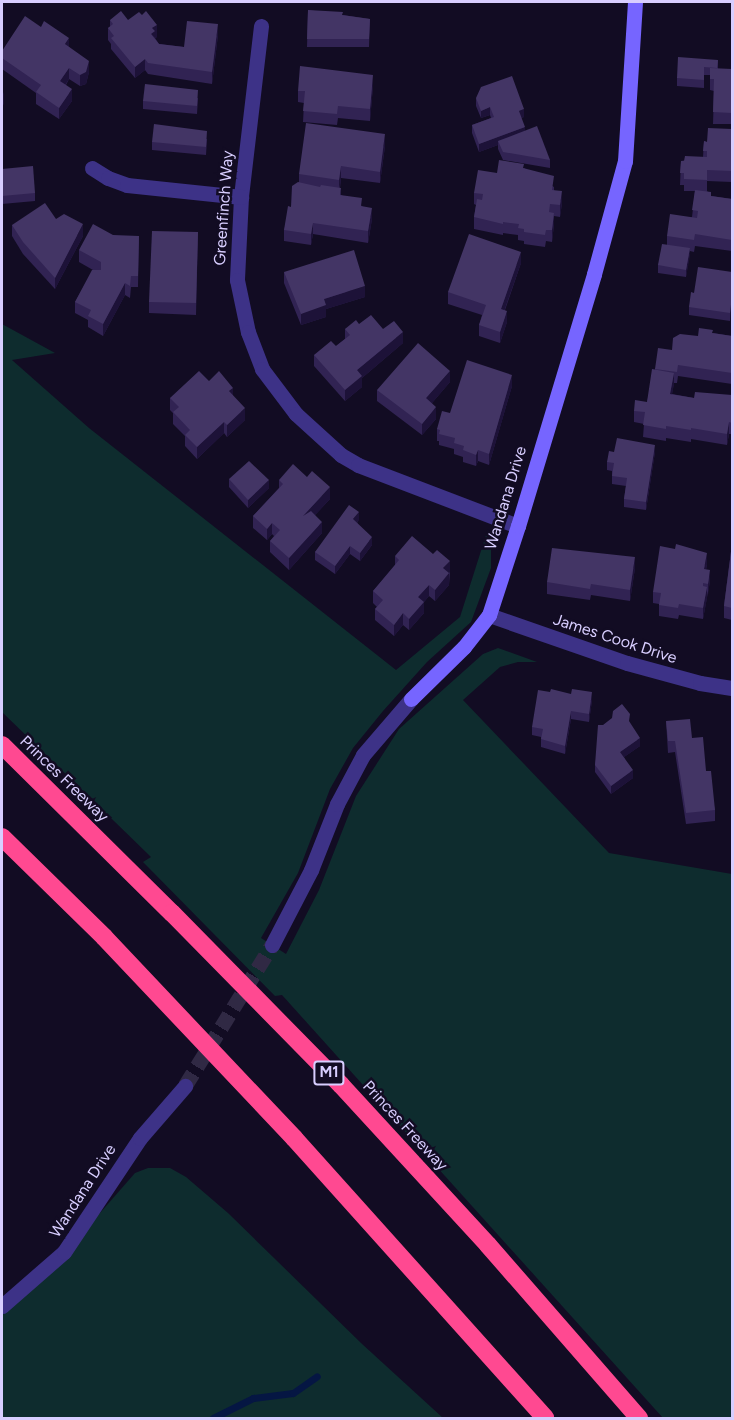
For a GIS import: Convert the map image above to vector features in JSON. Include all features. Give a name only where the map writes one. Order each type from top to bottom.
[{"type":"highway","name":"Princes Freeway","points":[[2,745],[341,1085],[488,1245],[639,1419]]},
{"type":"highway","points":[[2,837],[105,937],[294,1138],[545,1419]]},
{"type":"street","name":"Wandana Drive","points":[[272,945],[311,870],[337,804],[363,755],[411,699],[464,647],[489,615],[594,274],[625,161],[635,2]]},
{"type":"street","name":"Greenfinch Way","points":[[261,26],[241,197],[237,280],[242,312],[255,355],[288,405],[327,444],[358,465],[518,526]]},
{"type":"street","points":[[93,168],[108,178],[127,185],[241,197]]},
{"type":"street","name":"James Cook Drive","points":[[489,615],[627,663],[682,679],[732,688]]},
{"type":"street","name":"Wandana Drive","points":[[2,1306],[64,1252],[140,1138],[185,1086]]},
{"type":"green space","points":[[2,324],[55,353],[12,360],[89,428],[396,670],[460,617],[486,535],[491,544],[491,568],[471,622],[427,662],[353,748],[330,789],[298,873],[261,938],[286,954],[319,890],[356,796],[399,729],[483,654],[498,648],[537,662],[518,662],[500,667],[463,700],[609,853],[732,874],[732,1418],[663,1418],[282,995],[275,996],[143,862],[151,857],[2,712]]},
{"type":"green space","points":[[148,1168],[170,1168],[186,1177],[228,1213],[361,1343],[443,1418],[2,1418],[2,1308],[100,1213],[135,1173]]},
{"type":"building","points":[[308,10],[343,12],[342,15],[370,19],[369,39],[307,39]]},
{"type":"building","points":[[121,11],[128,20],[139,12],[142,15],[146,11],[157,25],[152,28],[155,31],[151,34],[159,44],[184,47],[187,21],[218,24],[212,72],[148,63],[145,59],[135,67],[111,38],[114,36],[108,28],[113,24],[110,20]]},
{"type":"building","points":[[25,16],[41,27],[44,21],[69,38],[65,44],[89,61],[86,72],[80,75],[69,68],[60,81],[72,89],[59,108],[36,92],[41,85],[2,58],[2,51]]},
{"type":"building","points":[[678,57],[718,60],[717,68],[704,67],[704,80],[677,78]]},
{"type":"building","points":[[300,66],[373,75],[370,109],[338,106],[337,114],[303,111],[305,91],[298,91]]},
{"type":"building","points":[[710,68],[732,69],[732,113],[713,112],[714,79],[710,79]]},
{"type":"building","points":[[512,76],[524,109],[519,111],[525,127],[479,144],[472,125],[494,117],[490,107],[481,111],[476,98],[481,87]]},
{"type":"building","points":[[145,84],[198,90],[197,106],[143,101]]},
{"type":"building","points":[[306,123],[385,134],[380,172],[341,166],[339,180],[299,174]]},
{"type":"building","points":[[154,124],[207,131],[206,147],[152,142]]},
{"type":"building","points":[[537,126],[550,160],[503,152],[498,141]]},
{"type":"building","points":[[708,128],[732,129],[732,171],[707,170],[707,180],[684,179],[684,173],[680,173],[681,161],[684,161],[685,156],[707,157],[707,151],[703,151],[704,141],[707,142]]},
{"type":"building","points":[[499,160],[524,164],[523,168],[554,176],[552,190],[562,191],[560,205],[550,204],[549,212],[554,213],[552,230],[546,230],[545,235],[524,232],[524,229],[518,228],[519,224],[503,222],[503,224],[474,217],[477,199],[482,200],[483,194],[474,193],[478,170],[497,173]]},
{"type":"building","points":[[33,166],[35,193],[2,196],[2,169]]},
{"type":"building","points":[[298,182],[320,187],[321,185],[341,188],[340,195],[362,198],[361,206],[372,208],[368,231],[313,223],[311,234],[284,230],[288,206],[291,207],[292,186]]},
{"type":"building","points":[[695,190],[711,192],[711,196],[732,199],[732,240],[695,234],[694,240],[667,236],[670,214],[697,218],[698,211],[692,210]]},
{"type":"building","points":[[45,203],[56,219],[64,214],[83,224],[55,278],[23,242],[12,225]]},
{"type":"building","points":[[93,224],[113,235],[139,236],[138,276],[131,276],[130,286],[125,283],[103,324],[88,316],[91,310],[75,302],[92,270],[101,270],[101,262],[79,250]]},
{"type":"building","points":[[152,231],[198,232],[196,303],[149,302]]},
{"type":"building","points":[[469,234],[521,252],[501,309],[507,311],[500,332],[479,325],[486,305],[448,292]]},
{"type":"building","points":[[662,244],[690,248],[686,270],[658,265]]},
{"type":"building","points":[[354,250],[365,286],[324,299],[326,305],[301,314],[284,272]]},
{"type":"building","points":[[698,267],[732,272],[730,313],[689,307],[691,292],[694,293]]},
{"type":"building","points":[[371,315],[383,329],[394,321],[403,332],[357,370],[362,376],[345,390],[314,355],[331,341],[336,346],[350,335],[345,329],[356,320],[359,324]]},
{"type":"building","points":[[699,328],[732,336],[732,373],[678,365],[677,372],[655,369],[658,348],[672,350],[673,338],[680,334],[698,336]]},
{"type":"building","points":[[418,343],[450,371],[426,398],[436,407],[422,424],[377,390]]},
{"type":"building","points":[[467,360],[512,375],[489,454],[478,450],[476,455],[463,450],[464,446],[454,443],[455,438],[439,434],[440,430],[437,429],[442,411],[450,413]]},
{"type":"building","points":[[652,369],[674,373],[670,394],[694,398],[695,392],[732,395],[732,423],[729,422],[727,434],[691,428],[691,430],[666,426],[666,429],[643,425],[645,412],[634,411],[635,400],[647,402]]},
{"type":"building","points":[[199,371],[209,381],[219,371],[233,388],[229,391],[245,408],[227,425],[224,422],[197,447],[185,435],[190,430],[173,412],[179,407],[170,398]]},
{"type":"building","points":[[617,438],[655,445],[646,502],[624,499],[627,478],[612,476],[614,463],[607,462],[609,451],[614,452]]},
{"type":"building","points":[[249,461],[269,480],[248,500],[229,479]]},
{"type":"building","points":[[293,464],[307,477],[312,471],[330,487],[303,516],[311,511],[322,522],[289,558],[270,541],[280,530],[272,523],[267,529],[253,516],[283,484],[279,480]]},
{"type":"building","points":[[349,505],[359,512],[353,519],[372,537],[360,553],[350,546],[335,566],[315,552]]},
{"type":"building","points":[[412,536],[433,554],[437,550],[450,561],[443,568],[449,573],[435,590],[429,585],[418,597],[424,602],[409,619],[403,613],[394,625],[375,609],[383,600],[373,591],[399,560],[395,556]]},
{"type":"building","points":[[676,544],[707,553],[704,569],[710,570],[708,584],[703,583],[703,586],[707,587],[703,608],[679,604],[678,608],[659,605],[661,593],[653,592],[660,546],[675,549]]},
{"type":"building","points":[[732,544],[732,608],[724,606]]},
{"type":"building","points":[[552,548],[635,557],[630,590],[591,584],[590,589],[547,582]]},
{"type":"building","points":[[551,689],[571,694],[572,689],[592,692],[589,714],[571,711],[565,746],[541,739],[543,729],[532,727],[538,690],[550,692]]},
{"type":"building","points":[[622,704],[630,714],[629,721],[640,738],[620,752],[633,770],[611,786],[595,765],[598,725],[603,725],[612,718],[613,711]]},
{"type":"building","points":[[690,719],[692,738],[703,737],[706,771],[711,771],[715,810],[686,813],[675,741],[668,741],[666,721]]},
{"type":"waterway","points":[[213,1418],[253,1398],[293,1393],[317,1376]]},
{"type":"tunnel","points":[[185,1086],[272,945]]}]
